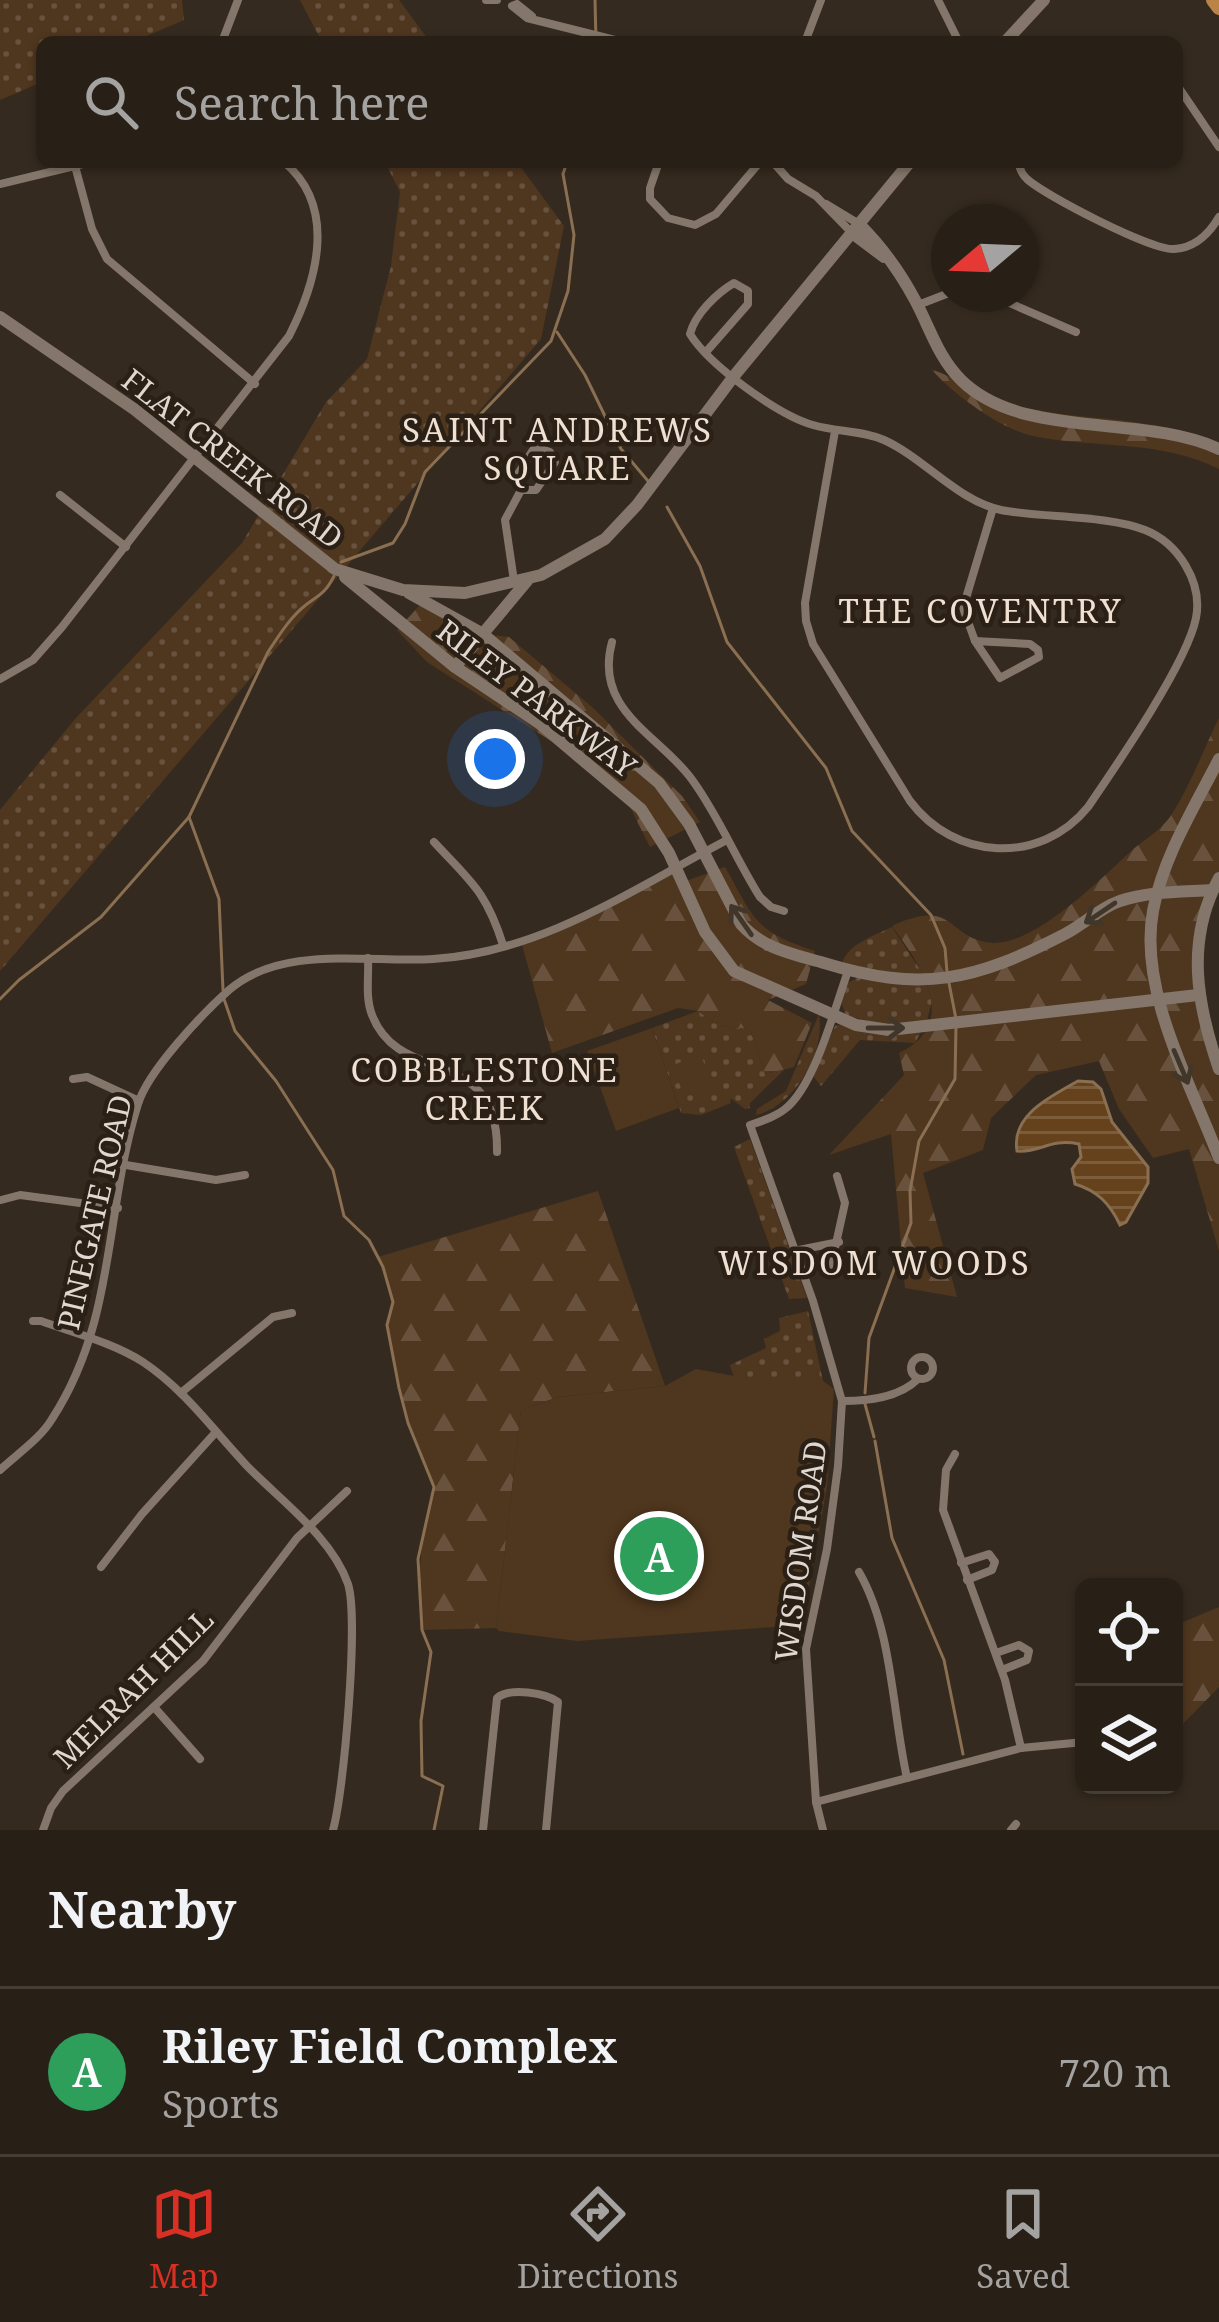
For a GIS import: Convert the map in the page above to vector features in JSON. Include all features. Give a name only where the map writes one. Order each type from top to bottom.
[{"type":"main road","points":[[1213,0],[1219,8]]},
{"type":"street","points":[[225,36],[238,0]]},
{"type":"street","points":[[486,0],[517,4],[532,16],[599,36]]},
{"type":"street","points":[[938,0],[956,36]]},
{"type":"street","points":[[1011,36],[1044,0]]},
{"type":"street","points":[[807,36],[822,1]]},
{"type":"street","points":[[1183,94],[1219,146]]},
{"type":"street","points":[[0,184],[67,168]]},
{"type":"street","points":[[76,168],[92,229],[107,259],[255,385]]},
{"type":"street","points":[[0,679],[16,673],[41,652],[255,385],[295,326],[319,245],[312,200],[290,168]]},
{"type":"street","points":[[657,168],[650,200],[668,218],[695,225],[716,214],[755,168]]},
{"type":"street","points":[[780,168],[890,261],[918,305],[942,357],[963,382],[982,395],[1030,415],[1170,433],[1219,448]]},
{"type":"street","name":"FLAT CREEK ROAD","points":[[0,317],[134,409],[335,569],[403,590],[465,593],[522,582],[585,554],[614,529],[905,168]]},
{"type":"street","points":[[1022,168],[1030,182],[1154,247],[1190,245],[1219,217]]},
{"type":"street","points":[[706,352],[748,304],[750,296],[740,284],[718,294],[690,334],[706,352],[781,412],[883,440],[993,508],[1130,525],[1159,537],[1186,565],[1197,606],[1186,646],[1079,818],[1035,845],[997,850],[950,837],[917,811],[808,634],[807,588],[836,430]]},
{"type":"street","points":[[918,305],[931,300]]},
{"type":"street","points":[[1030,312],[1076,332]]},
{"type":"street","points":[[454,667],[522,582],[509,553],[505,520],[521,490],[516,477],[533,450],[550,452],[555,462],[536,490],[521,490]]},
{"type":"street","points":[[60,495],[126,547]]},
{"type":"street","points":[[975,641],[1030,644],[1039,658],[1000,677],[975,641],[965,620],[964,602],[993,508]]},
{"type":"street","name":"RILEY PARKWAY","points":[[335,569],[454,667],[539,722],[628,796],[649,819],[705,932],[734,971],[856,1025],[889,1030],[1198,995]]},
{"type":"street","name":"RILEY PARKWAY","points":[[403,590],[483,634],[659,783],[682,812],[741,924],[752,936],[786,953],[908,982],[943,980],[1047,944],[1122,900],[1216,884]]},
{"type":"street","points":[[612,642],[608,657],[623,711],[689,775],[760,896],[784,911]]},
{"type":"street","points":[[1219,759],[1175,844],[1157,895],[1152,933],[1168,1035],[1219,1158]]},
{"type":"street","name":"PINEGATE ROAD","points":[[0,1470],[51,1422],[92,1340],[139,1101],[170,1057],[228,992],[260,972],[284,966],[368,958],[433,959],[503,945],[604,908],[727,840]]},
{"type":"street","points":[[434,842],[480,889],[503,945]]},
{"type":"street","points":[[1216,884],[1196,961],[1198,995],[1219,1069]]},
{"type":"street","points":[[368,958],[367,998],[383,1036],[481,1090],[496,1121],[497,1152]]},
{"type":"street","name":"WISDOM ROAD","points":[[823,1830],[816,1802],[806,1648],[826,1549],[842,1401],[750,1125],[778,1114],[799,1096],[848,970]]},
{"type":"street","points":[[73,1079],[87,1077],[139,1101]]},
{"type":"street","points":[[126,1165],[216,1180],[245,1175]]},
{"type":"street","points":[[831,1266],[845,1203],[837,1176]]},
{"type":"street","points":[[2,1200],[20,1195],[118,1208]]},
{"type":"street","points":[[794,1251],[839,1242]]},
{"type":"street","points":[[182,1392],[273,1317],[292,1313]]},
{"type":"street","points":[[33,1322],[140,1360],[182,1392],[308,1527],[343,1573],[353,1613],[334,1830]]},
{"type":"street","points":[[842,1401],[894,1394],[907,1390],[918,1378]]},
{"type":"street","points":[[101,1567],[216,1432]]},
{"type":"street","points":[[955,1454],[946,1470],[943,1510],[996,1653],[1021,1748]]},
{"type":"street","name":"MELRAH HILL","points":[[43,1830],[63,1791],[221,1640],[308,1527],[347,1491]]},
{"type":"street","points":[[961,1563],[984,1554],[995,1562],[992,1570],[967,1580]]},
{"type":"street","points":[[859,1572],[872,1599],[907,1778]]},
{"type":"street","points":[[996,1653],[1019,1645],[1029,1651],[1027,1660],[1001,1670]]},
{"type":"street","points":[[483,1830],[501,1692],[556,1698],[559,1717],[546,1830]]},
{"type":"street","points":[[154,1707],[200,1759]]},
{"type":"street","points":[[816,1802],[1021,1748],[1075,1743]]},
{"type":"green space","points":[[0,0],[182,0],[184,20],[147,36],[36,36],[36,85],[0,100]]},
{"type":"green space","points":[[300,0],[399,0],[426,36],[319,36]]},
{"type":"green space","points":[[388,168],[521,168],[564,226],[541,339],[0,971],[0,810],[76,718],[242,543],[326,402],[367,359],[391,266],[400,192]]},
{"type":"green space","points":[[931,369],[1023,407],[1176,430],[1219,448],[1219,469],[1174,453],[1020,432],[978,409]]},
{"type":"green space","points":[[420,605],[483,634],[509,637],[592,707],[682,796],[700,822],[650,847],[630,807],[551,741],[427,662],[397,630]]},
{"type":"green space","points":[[1219,718],[1219,881],[1196,961],[1219,1064],[1219,1251],[1189,1149],[1153,1158],[1119,1109],[1099,1061],[1036,1075],[991,1118],[983,1150],[923,1173],[957,1297],[905,1288],[891,1134],[829,1155],[904,1075],[899,1053],[928,1026],[930,992],[892,926],[913,918],[940,917],[967,935],[993,943],[1009,941],[1046,923],[1166,822]]},
{"type":"green space","points":[[675,867],[683,882],[725,867],[758,921],[779,937],[815,951],[806,984],[768,1000],[812,1023],[794,1067],[765,1074],[750,1029],[719,1026],[698,1011],[678,1008],[552,1053],[521,941],[594,913]]},
{"type":"green space","points":[[892,927],[925,977],[891,975],[842,963],[856,945]]},
{"type":"green space","points":[[862,976],[927,984],[932,1001],[926,1024],[883,1025],[846,1015],[841,1002],[847,983]]},
{"type":"green space","points":[[698,1011],[719,1026],[750,1029],[765,1074],[785,1069],[750,1108],[730,1098],[731,1103],[701,1115],[681,1113],[652,1028]]},
{"type":"green space","points":[[819,1014],[817,1045],[804,1076],[783,1101],[756,1115],[757,1109],[786,1091]]},
{"type":"green space","points":[[835,1026],[923,1028],[915,1043],[860,1040],[821,1086],[813,1076]]},
{"type":"green space","points":[[652,1028],[679,1108],[616,1131],[587,1051]]},
{"type":"green space","points":[[701,1055],[713,1087],[684,1097],[673,1065]]},
{"type":"green space","points":[[750,1139],[807,1298],[789,1299],[734,1147]]},
{"type":"green space","points":[[598,1191],[665,1386],[558,1397],[521,1410],[496,1628],[422,1630],[423,1532],[434,1487],[408,1423],[387,1325],[393,1302],[378,1257]]},
{"type":"green space","points":[[808,1311],[823,1381],[735,1381],[730,1365],[766,1348],[764,1339],[780,1331],[779,1318]]},
{"type":"green space","points":[[696,1369],[762,1381],[823,1381],[834,1389],[827,1487],[802,1625],[577,1641],[499,1631],[521,1410],[558,1397],[665,1386]]},
{"type":"green space","points":[[1219,1607],[1219,1687],[1183,1724],[1183,1686],[1183,1622]]},
{"type":"shaded area","points":[[1078,1081],[1093,1082],[1101,1089],[1112,1122],[1148,1167],[1148,1183],[1120,1225],[1102,1199],[1075,1184],[1072,1169],[1081,1157],[1079,1144],[1017,1151],[1026,1117]]},
{"type":"waterway","points":[[595,0],[596,36]]},
{"type":"waterway","points":[[341,562],[393,543],[425,472],[551,341],[568,291],[574,235],[565,168]]},
{"type":"waterway","points":[[557,332],[585,375],[621,449],[648,481]]},
{"type":"waterway","points":[[667,507],[700,566],[727,642],[826,768],[852,831],[931,915],[945,948],[947,972]]},
{"type":"waterway","points":[[0,999],[101,917],[189,817],[268,652],[291,620],[334,576]]},
{"type":"waterway","points":[[189,817],[219,899],[223,990]]},
{"type":"waterway","points":[[949,983],[956,1019]]},
{"type":"waterway","points":[[224,999],[235,1031],[276,1081],[333,1170],[344,1216],[369,1240],[393,1302],[387,1325],[399,1388],[434,1487],[418,1559],[422,1630],[431,1652],[421,1721],[422,1776],[443,1786],[434,1830]]},
{"type":"waterway","points":[[865,1393],[869,1338],[911,1223],[910,1191],[919,1141],[955,1079],[956,1026]]},
{"type":"waterway","points":[[865,1404],[874,1437]]},
{"type":"waterway","points":[[875,1441],[892,1538],[944,1660],[963,1754]]},
{"type":"place","name":"Riley Field Complex","points":[[659,1556]]},
{"type":"district","name":"SAINT ANDREWS SQUARE","points":[[558,448]]},
{"type":"district","name":"THE COVENTRY","points":[[981,610]]},
{"type":"district","name":"COBBLESTONE CREEK","points":[[485,1088]]},
{"type":"district","name":"WISDOM WOODS","points":[[875,1262]]}]
